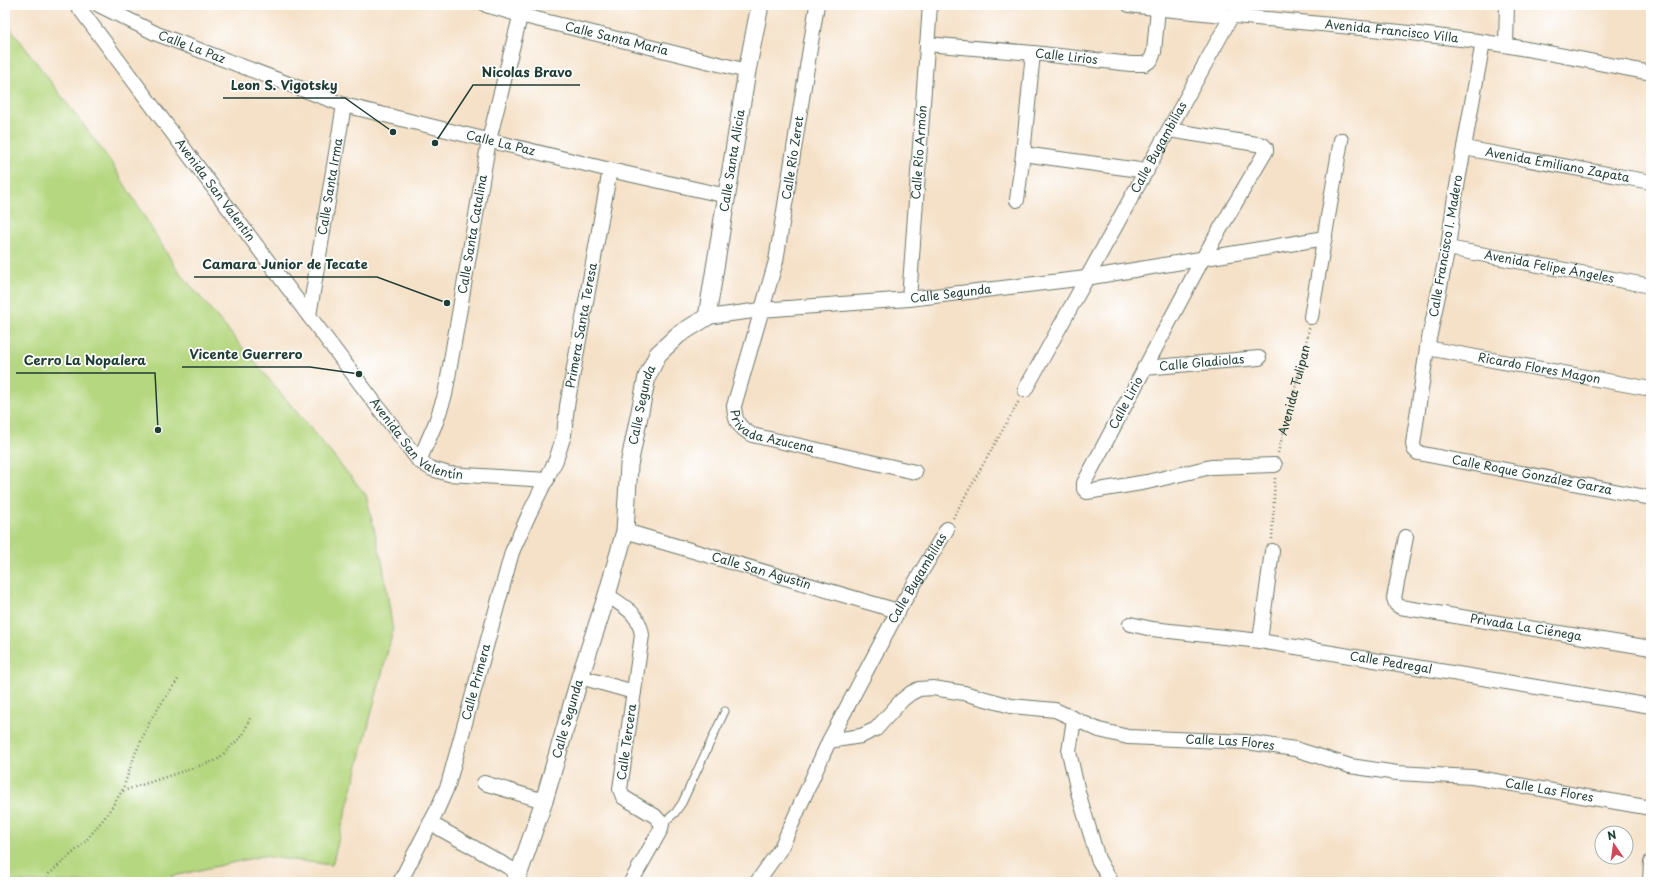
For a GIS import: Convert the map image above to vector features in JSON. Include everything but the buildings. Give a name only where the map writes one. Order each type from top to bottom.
[{"type":"street","name":"Avenida San Valentín","points":[[77,5],[419,461],[432,469],[449,474],[547,480]]},
{"type":"street","name":"Calle La Paz","points":[[99,5],[157,34],[344,105],[610,170],[727,196]]},
{"type":"street","name":"Calle Santa María","points":[[486,5],[522,10],[747,71]]},
{"type":"street","name":"Calle Santa Alicia","points":[[707,317],[747,71],[760,5]]},
{"type":"street","name":"Calle Río Zeret","points":[[761,310],[776,261],[817,5]]},
{"type":"street","name":"Calle Río Armón","points":[[909,299],[930,5]]},
{"type":"street","name":"Avenida Francisco Villa","points":[[1130,5],[1231,17],[1363,28],[1483,42],[1651,73]]},
{"type":"street","points":[[1506,46],[1508,5]]},
{"type":"street","name":"Calle Lirios","points":[[928,44],[1032,53],[1131,64],[1145,64],[1151,60],[1154,52],[1158,8]]},
{"type":"street","name":"Calle Santa Catalina","points":[[419,461],[436,422],[445,395],[489,140],[522,10]]},
{"type":"street","name":"Calle Bugambilias","points":[[1025,390],[1231,17]]},
{"type":"street","name":"Calle Francisco I. Madero","points":[[1414,449],[1413,444],[1427,348],[1448,248],[1483,42]]},
{"type":"street","points":[[1017,200],[1023,154],[1032,53]]},
{"type":"street","name":"Calle Santa Irma","points":[[309,316],[344,105]]},
{"type":"street","name":"Calle Lirio","points":[[1169,130],[1262,145],[1266,148],[1266,151],[1203,258],[1084,483],[1084,489],[1087,492],[1147,482],[1212,467],[1276,465]]},
{"type":"street","points":[[1311,317],[1341,140]]},
{"type":"street","name":"Avenida Emiliano Zapata","points":[[1464,148],[1651,182]]},
{"type":"street","points":[[1023,154],[1147,171]]},
{"type":"street","name":"Primera Santa Teresa","points":[[547,480],[556,460],[564,435],[567,406],[610,170]]},
{"type":"street","points":[[1086,278],[1324,238]]},
{"type":"street","name":"Avenida Felipe Ángeles","points":[[1448,248],[1651,286]]},
{"type":"street","name":"Calle Segunda","points":[[517,878],[544,801],[625,531],[629,465],[647,378],[658,354],[678,335],[707,317],[761,310],[909,299],[1086,278]]},
{"type":"street","name":"Privada Azucena","points":[[761,310],[734,406],[737,423],[752,436],[915,472]]},
{"type":"street","name":"Ricardo Flores Magon","points":[[1427,348],[1651,389]]},
{"type":"street","name":"Calle Gladiolas","points":[[1144,368],[1259,358]]},
{"type":"street","name":"Calle Roque González Garza","points":[[1414,449],[1418,453],[1651,498]]},
{"type":"street","name":"Calle Primera","points":[[400,882],[448,785],[512,552],[530,512],[547,480]]},
{"type":"street","name":"Calle Bugambilias","points":[[757,882],[781,848],[829,741],[898,611],[947,529]]},
{"type":"street","name":"Calle San Agustín","points":[[625,531],[898,611]]},
{"type":"street","name":"Privada La Ciénega","points":[[1406,537],[1394,598],[1396,604],[1400,607],[1651,648]]},
{"type":"street","points":[[1260,641],[1272,551]]},
{"type":"street","name":"Calle Tercera","points":[[607,595],[636,617],[640,624],[642,636],[620,789],[624,798],[655,816],[662,824]]},
{"type":"street","name":"Calle Pedregal","points":[[1130,624],[1152,629],[1260,641],[1651,706]]},
{"type":"street","name":"Calle Tercera","points":[[580,677],[634,692]]},
{"type":"street","name":"Calle Las Flores","points":[[829,741],[862,736],[876,729],[902,700],[919,689],[933,688],[964,693],[1010,706],[1055,710],[1099,730],[1128,737],[1246,742],[1295,749],[1350,766],[1397,773],[1472,777],[1651,808]]},
{"type":"street","points":[[1074,719],[1069,752],[1098,859],[1111,882]]},
{"type":"street","points":[[484,783],[544,801]]},
{"type":"street","points":[[430,823],[517,878]]},
{"type":"street","points":[[631,882],[661,829],[662,824]]},
{"type":"street","points":[[1650,882],[1651,862]]},
{"type":"lane","points":[[662,824],[675,813],[682,803],[725,711]]},
{"type":"path","name":"Avenida Tulipan","points":[[1272,551],[1276,465],[1304,355],[1311,317]]},
{"type":"path","name":"Calle Bugambilias","points":[[947,529],[1025,390]]},
{"type":"path","points":[[47,882],[49,874],[84,843],[106,816],[122,791],[136,752],[152,717],[179,678]]},
{"type":"path","points":[[122,791],[217,760],[243,735],[250,718]]},
{"type":"green space","points":[[5,21],[109,159],[176,268],[366,495],[383,566],[393,631],[332,865],[262,856],[147,882],[5,882]]},
{"type":"place","name":"Leon S. Vigotsky","points":[[393,132]]},
{"type":"place","name":"Nicolas Bravo","points":[[435,143]]},
{"type":"place","name":"Camara Junior de Tecate","points":[[447,303]]},
{"type":"place","name":"Vicente Guerrero","points":[[359,374]]},
{"type":"place","name":"Cerro La Nopalera","points":[[158,430]]}]
